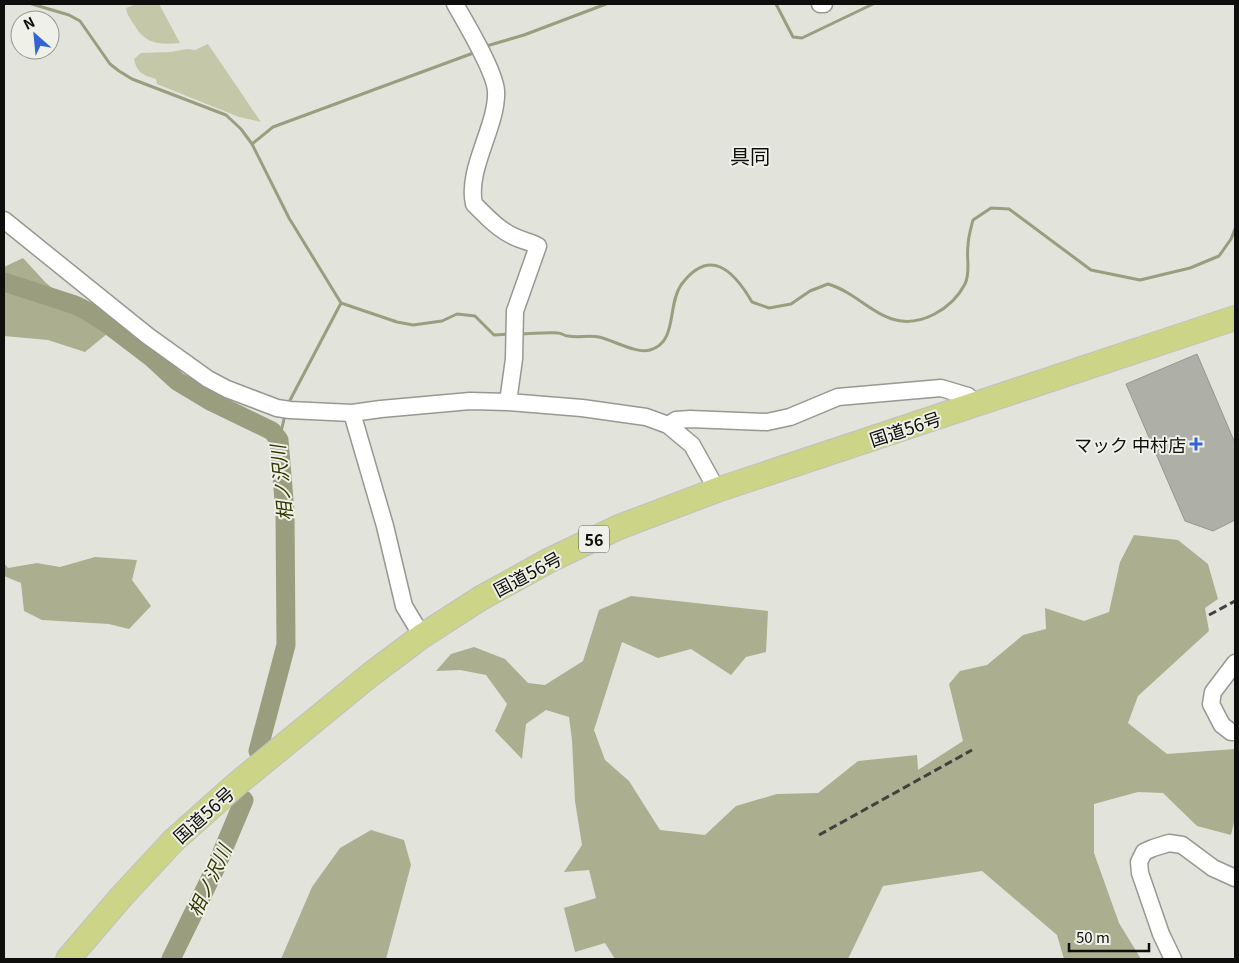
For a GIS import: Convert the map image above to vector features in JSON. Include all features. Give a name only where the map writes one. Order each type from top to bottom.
[{"type":"highway","name":"国道56号","points":[[68,959],[154,861],[204,812],[370,675],[422,636],[481,598],[548,561],[619,527],[717,490],[1235,318]]},
{"type":"street","points":[[455,4],[480,51],[496,89],[496,102],[480,154],[474,185],[474,204],[498,228],[538,246],[515,311],[514,359],[508,402]]},
{"type":"street","points":[[4,220],[148,336],[208,379],[227,390],[284,409],[352,413],[470,401],[508,402],[618,412],[646,417],[668,425],[692,445],[717,490]]},
{"type":"street","points":[[668,425],[676,420],[690,419],[767,422],[790,417],[838,397],[941,388],[968,396],[976,405]]},
{"type":"street","points":[[352,413],[385,526],[404,606],[422,636]]},
{"type":"street","points":[[1235,664],[1213,692],[1211,704],[1222,725],[1231,732],[1235,732]]},
{"type":"street","points":[[1173,959],[1161,934],[1140,873],[1139,862],[1144,852],[1169,843],[1182,845],[1213,868],[1235,878]]},
{"type":"green space","points":[[137,4],[159,4],[180,43],[166,44],[154,42],[143,37],[131,20],[126,8]]},
{"type":"green space","points":[[208,44],[261,122],[239,117],[157,84],[156,79],[144,75],[135,64],[134,59],[141,53],[195,50]]},
{"type":"green space","points":[[23,258],[46,283],[108,333],[85,352],[48,340],[4,336],[4,267]]},
{"type":"green space","points":[[1134,535],[1178,540],[1208,564],[1218,599],[1205,608],[1209,631],[1138,696],[1128,723],[1167,754],[1235,749],[1235,818],[1231,835],[1197,826],[1163,793],[1138,792],[1094,804],[1094,853],[1119,923],[1141,959],[1064,959],[1057,935],[982,871],[883,886],[848,959],[615,959],[605,943],[575,952],[564,908],[596,898],[589,870],[564,872],[582,845],[575,801],[569,717],[546,710],[526,724],[522,759],[495,731],[507,704],[486,675],[460,670],[436,671],[451,654],[474,647],[505,659],[528,683],[545,685],[583,661],[599,610],[631,596],[768,611],[766,652],[746,657],[731,675],[691,649],[658,658],[622,642],[594,730],[605,760],[629,781],[660,830],[705,835],[736,806],[777,794],[818,793],[858,761],[917,755],[918,770],[963,741],[949,684],[960,671],[987,665],[1023,635],[1046,629],[1045,608],[1084,621],[1109,612],[1120,562]]},
{"type":"green space","points":[[95,557],[137,560],[132,580],[151,606],[129,629],[109,624],[42,620],[24,611],[21,583],[4,576],[4,563],[8,568],[37,563],[60,567]]},
{"type":"green space","points":[[371,830],[404,840],[411,865],[386,959],[281,959],[312,887],[340,848]]},
{"type":"building","points":[[1197,354],[1235,443],[1235,520],[1213,531],[1185,521],[1126,384]]},
{"type":"waterway","points":[[32,4],[69,15],[80,21],[110,64],[132,79],[226,115],[241,129],[252,144],[289,218],[341,303],[397,322],[413,325],[442,321],[457,314],[475,316],[494,335],[511,334]]},
{"type":"waterway","points":[[483,47],[524,35],[606,4]]},
{"type":"waterway","points":[[776,4],[793,37],[802,38],[873,4]]},
{"type":"waterway","points":[[252,144],[273,127],[476,52]]},
{"type":"waterway","points":[[519,334],[559,333],[572,337],[595,336],[638,350],[650,350],[659,346],[665,339],[671,322],[674,302],[681,285],[692,273],[702,267],[711,265],[721,267],[729,273],[752,302],[769,308],[791,304],[810,291],[828,284],[842,289],[880,314],[892,319],[913,321],[934,314],[944,308],[959,293],[965,284],[968,274],[968,239],[973,220],[991,208],[1009,209],[1091,270],[1140,280],[1190,268],[1219,256],[1231,239],[1235,229]]},
{"type":"waterway","name":"相ノ沢川","points":[[4,282],[75,305],[87,311],[152,358],[177,381],[212,402],[272,431],[279,440],[285,512],[286,645],[258,751]]},
{"type":"waterway","points":[[288,404],[341,303]]},
{"type":"waterway","points":[[279,440],[285,415]]},
{"type":"waterway","name":"相ノ沢川","points":[[171,959],[215,869],[244,800]]},
{"type":"railway","points":[[1209,615],[1235,601]]},
{"type":"railway","points":[[819,835],[972,750]]},
{"type":"place","name":"マック 中村店","points":[[1196,444]]},
{"type":"district","name":"具同","points":[[750,155]]}]
